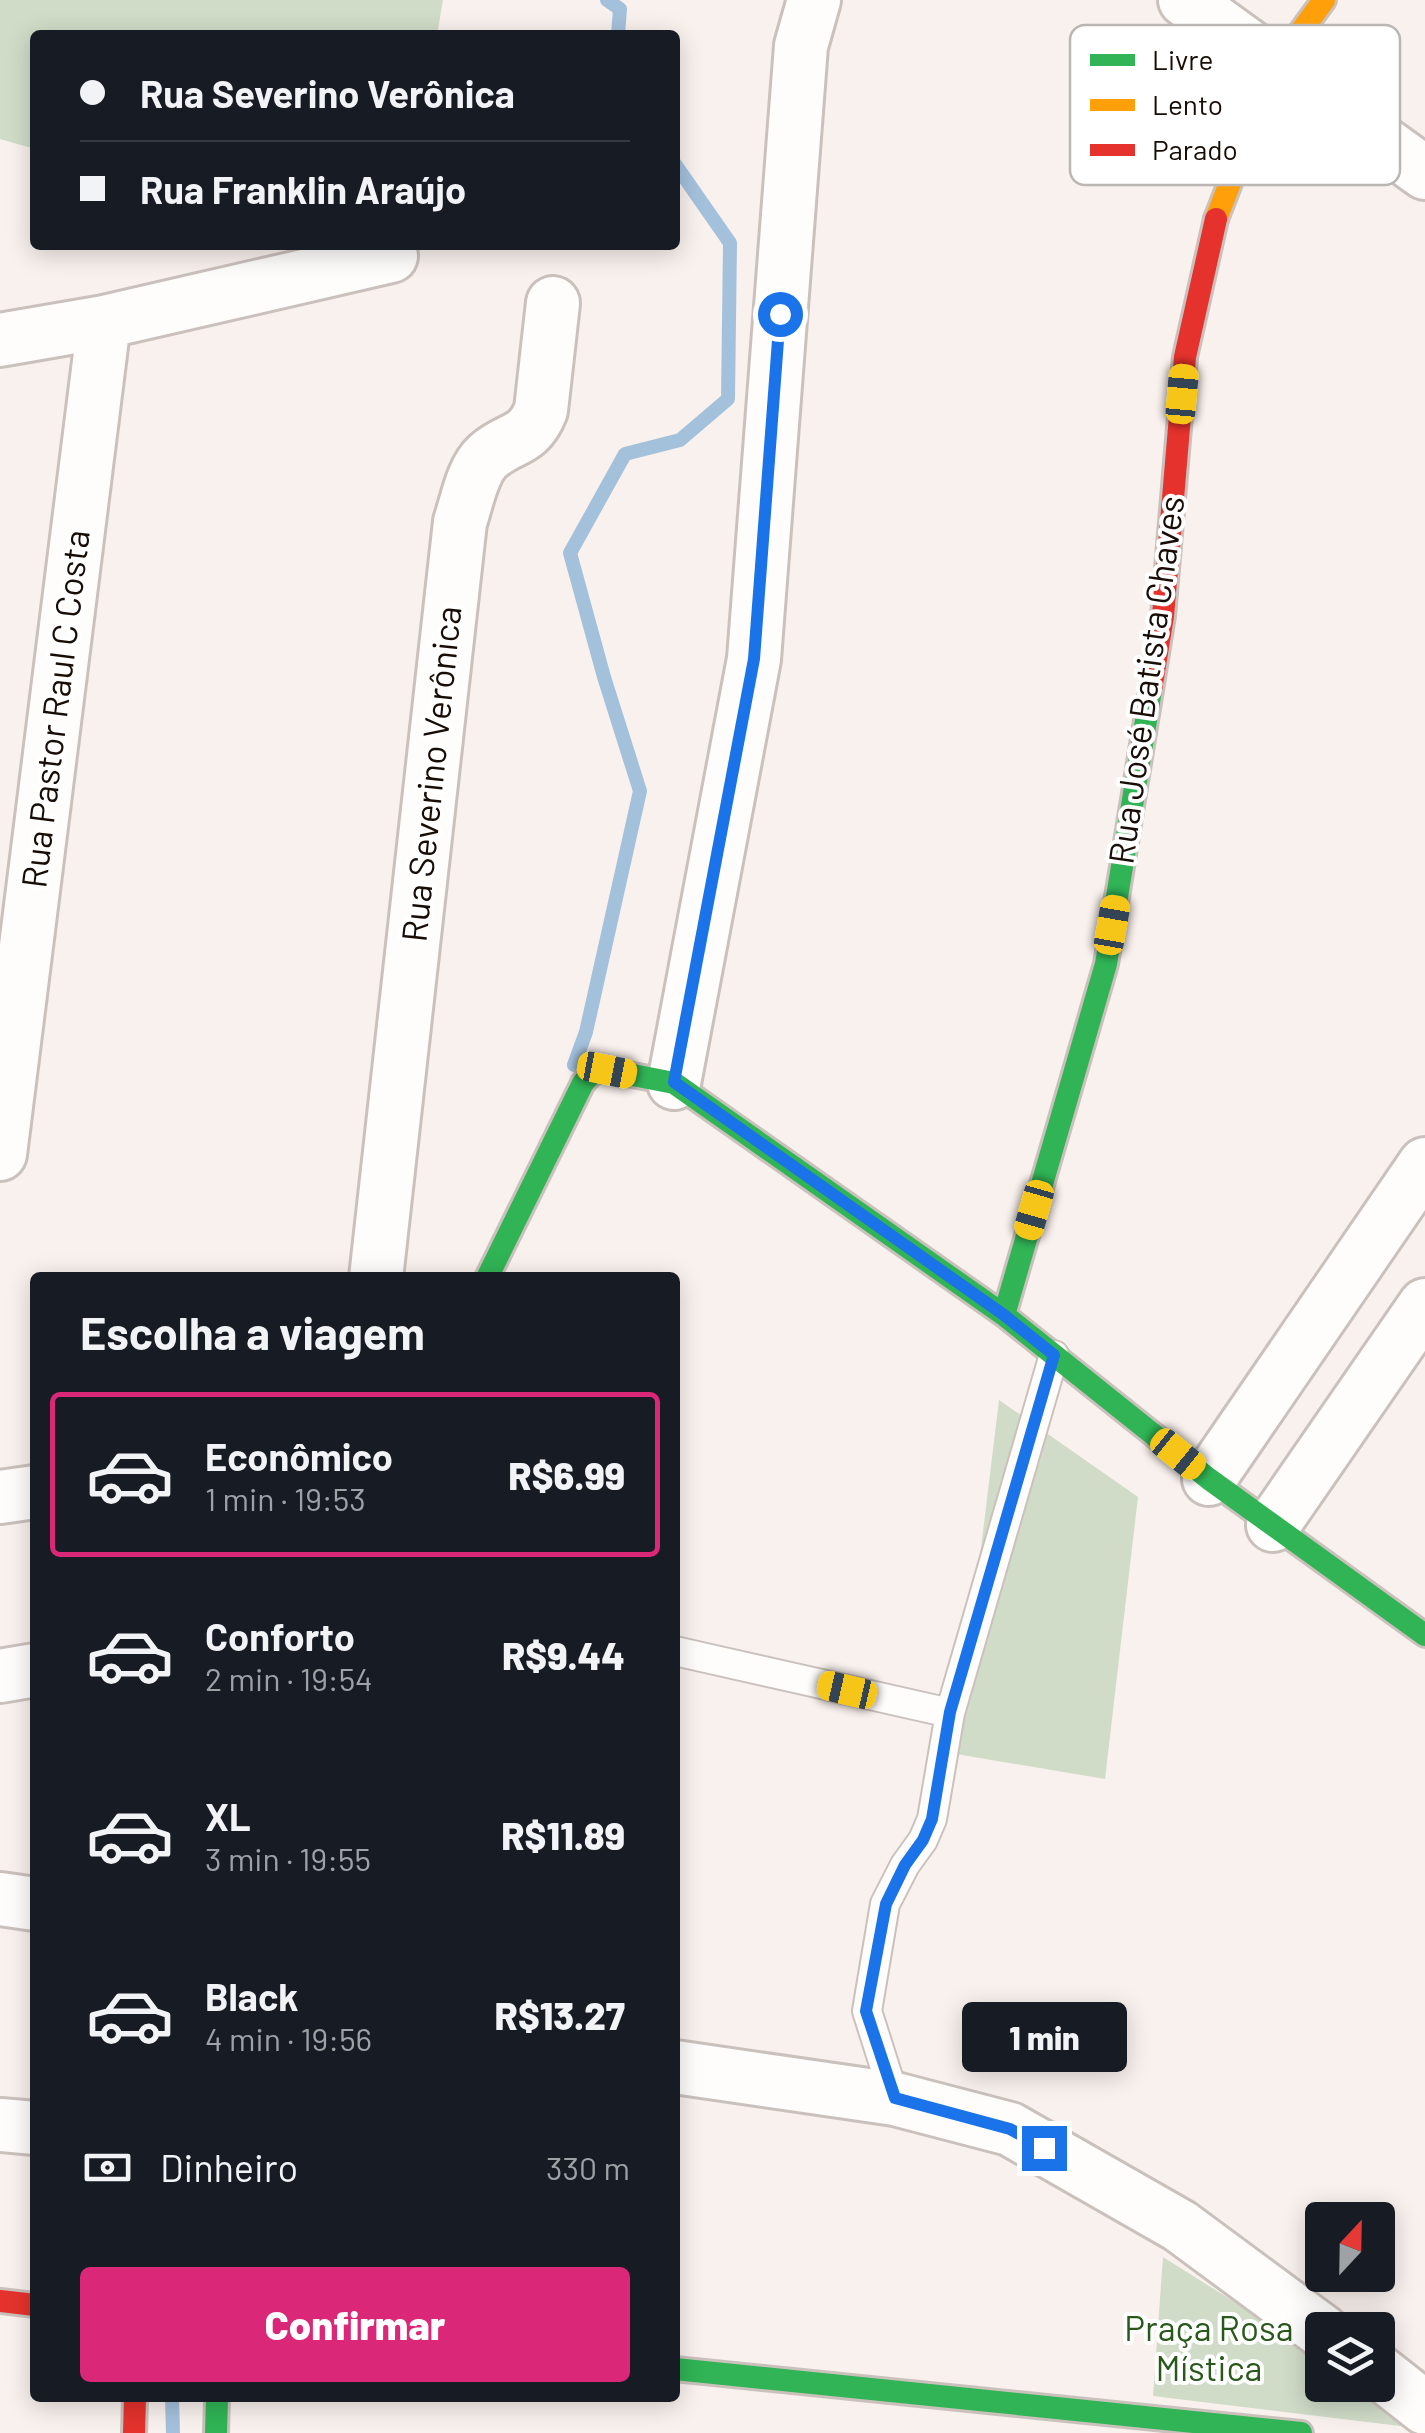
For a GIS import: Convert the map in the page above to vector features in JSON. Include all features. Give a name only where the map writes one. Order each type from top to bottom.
[{"type":"street","points":[[674,1082],[754,659],[801,46],[814,0]]},
{"type":"street","points":[[1185,0],[1219,25]]},
{"type":"street","name":"Rua José Batista Chaves","points":[[1306,25],[1324,0]]},
{"type":"street","points":[[1400,155],[1425,173]]},
{"type":"street","name":"Rua José Batista Chaves","points":[[1004,1315],[1106,964],[1163,616],[1185,358],[1218,210],[1228,185]]},
{"type":"street","points":[[0,340],[104,322],[392,256]]},
{"type":"street","name":"Rua Severino Verônica","points":[[377,1272],[460,522],[482,463],[531,431],[541,410],[553,303]]},
{"type":"street","name":"Rua Pastor Raul C Costa","points":[[0,1154],[104,322]]},
{"type":"street","points":[[490,1272],[583,1083],[593,1072],[607,1070],[674,1082],[1004,1315],[1209,1479],[1425,1635]]},
{"type":"street","points":[[1209,1479],[1425,1164]]},
{"type":"street","points":[[1273,1524],[1425,1305]]},
{"type":"street","points":[[0,1497],[30,1493]]},
{"type":"street","points":[[0,1676],[30,1671]]},
{"type":"street","points":[[0,1900],[30,1903]]},
{"type":"street","points":[[680,2068],[895,2098],[1010,2129],[1180,2226],[1305,2318]]},
{"type":"street","points":[[0,2125],[30,2128]]},
{"type":"street","points":[[0,2301],[30,2304]]},
{"type":"street","points":[[680,2371],[1300,2433]]},
{"type":"street","points":[[1395,2384],[1425,2408]]},
{"type":"street","points":[[134,2433],[136,2402]]},
{"type":"street","points":[[216,2433],[217,2402]]},
{"type":"lane","points":[[895,2098],[866,2011],[886,1904],[932,1819],[950,1712],[1054,1355]]},
{"type":"lane","points":[[680,1652],[950,1712]]},
{"type":"green space","points":[[0,0],[443,0],[438,30],[30,30],[30,148],[0,139]]},
{"type":"green space","points":[[999,1400],[1138,1497],[1105,1779],[956,1754]]},
{"type":"green space","name":"Praça Rosa Mística","points":[[1163,2257],[1305,2346],[1305,2402],[1389,2402],[1408,2418],[1400,2426],[1153,2396]]},
{"type":"waterway","points":[[607,0],[620,9],[618,30]]},
{"type":"waterway","points":[[574,1065],[586,1032],[640,791],[570,553],[625,454],[680,440],[728,399],[730,243],[680,171]]},
{"type":"waterway","points":[[172,2402],[173,2433]]},
{"type":"traffic: fast","points":[[1004,1315],[1106,964],[1151,690]]},
{"type":"traffic: fast","points":[[490,1272],[583,1083],[593,1072],[607,1070],[674,1083],[1004,1315],[1209,1479],[1425,1635]]},
{"type":"traffic: fast","points":[[680,2370],[1301,2433]]},
{"type":"traffic: fast","points":[[216,2433],[217,2402]]},
{"type":"traffic: slow","points":[[1306,25],[1324,0]]},
{"type":"traffic: slow","points":[[1216,219],[1229,185]]},
{"type":"traffic: jam","points":[[1151,690],[1163,616],[1185,357],[1216,219]]},
{"type":"traffic: jam","points":[[0,2301],[30,2304]]},
{"type":"traffic: jam","points":[[134,2433],[135,2402]]},
{"type":"route","points":[[780,314],[754,659],[674,1082],[1004,1315],[1054,1355],[950,1712],[932,1819],[886,1904],[866,2011],[895,2098],[1010,2129],[1044,2148]]}]
